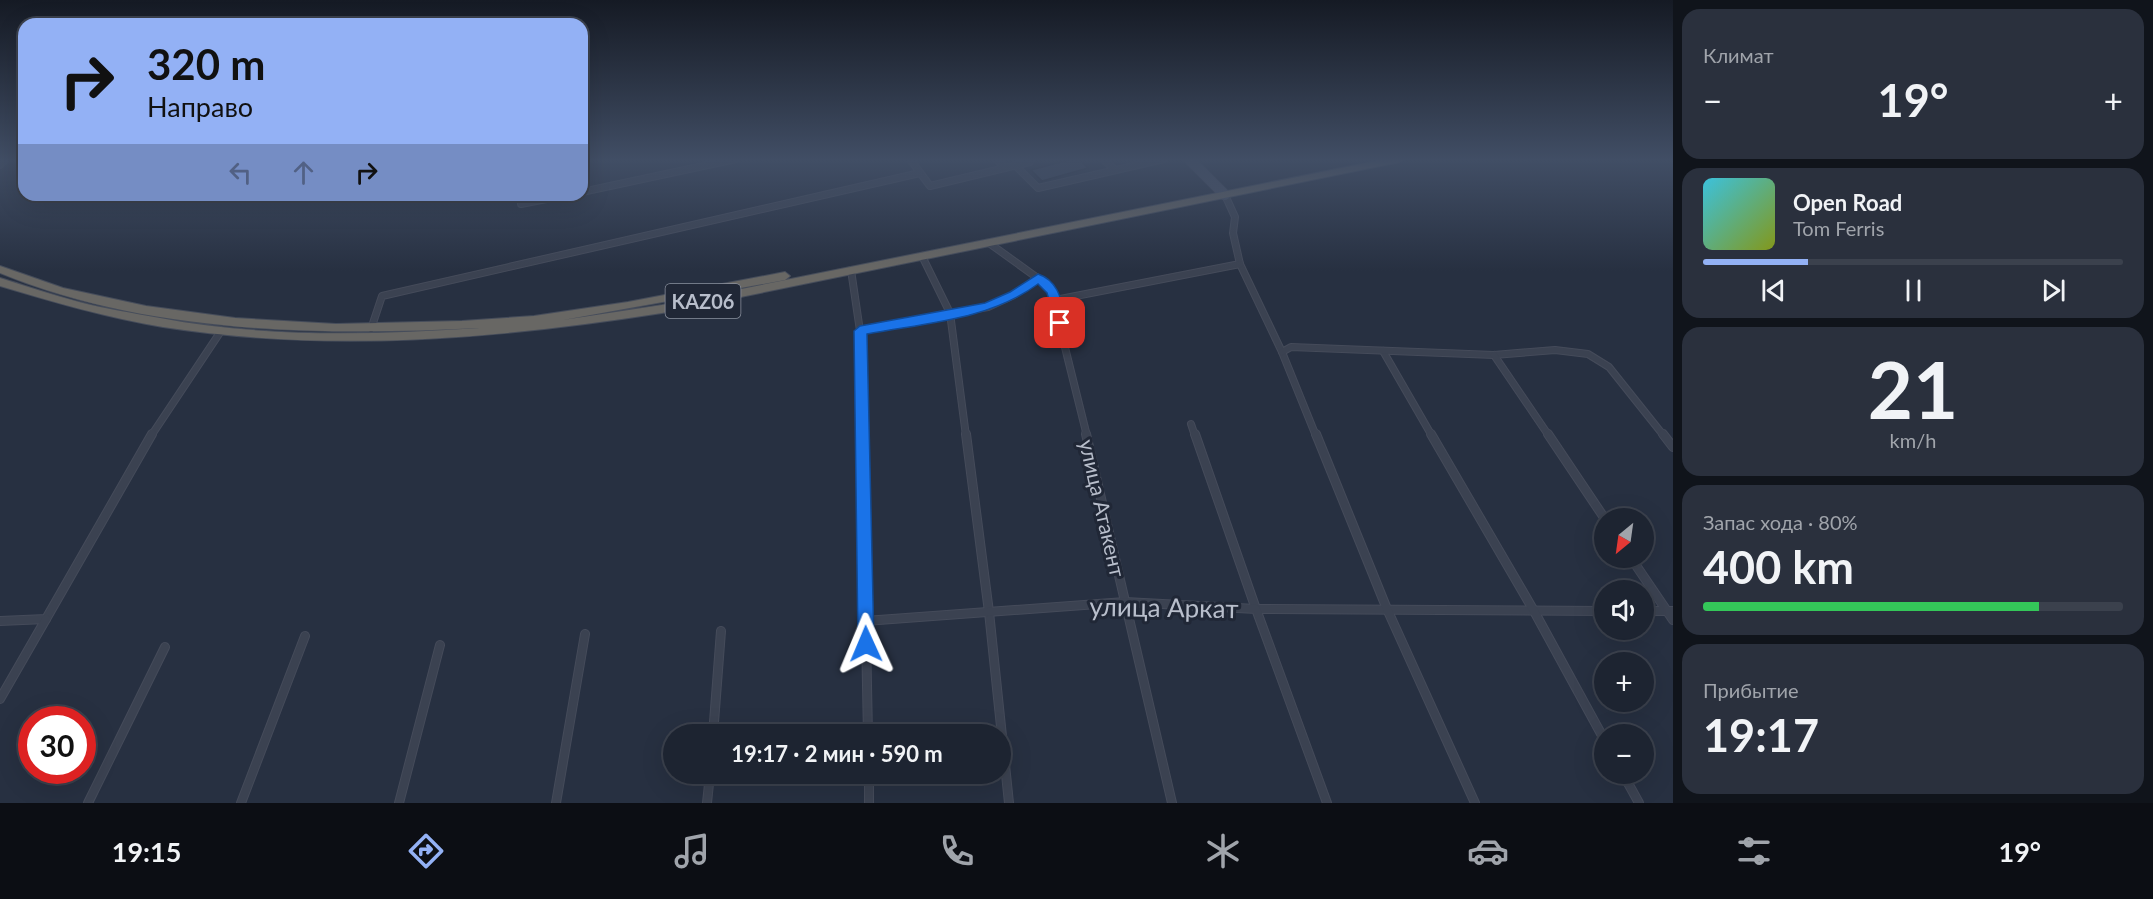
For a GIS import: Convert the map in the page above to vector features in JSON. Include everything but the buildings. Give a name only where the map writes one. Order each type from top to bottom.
[{"type":"highway","name":"KАZ06","points":[[0,282],[86,308],[221,331],[368,339],[471,335],[585,322],[660,304],[1204,196]]},
{"type":"highway","name":"KАZ06","points":[[0,269],[56,289],[137,308],[218,321],[305,328],[370,329],[532,320],[660,304],[851,270],[1206,196]]},
{"type":"street","points":[[370,329],[382,296],[818,196]]},
{"type":"street","points":[[1224,196],[1235,218],[1233,232],[1240,264],[1282,352],[1387,609],[1476,803]]},
{"type":"street","points":[[521,204],[536,201]]},
{"type":"street","name":"улица Атакент","points":[[989,243],[1050,287],[1055,300],[1172,803]]},
{"type":"street","points":[[922,256],[950,313],[989,612],[1010,803]]},
{"type":"street","points":[[1055,300],[1240,264]]},
{"type":"street","points":[[851,270],[860,331],[868,724]]},
{"type":"street","points":[[860,331],[988,307],[1014,295],[1038,278]]},
{"type":"street","points":[[0,699],[165,414],[221,331]]},
{"type":"street","points":[[1282,352],[1291,346],[1494,355],[1555,350],[1588,354],[1609,367],[1673,447]]},
{"type":"street","points":[[1383,351],[1534,611],[1596,724]]},
{"type":"street","points":[[1494,355],[1598,508]]},
{"type":"street","points":[[1191,424],[1256,609],[1594,611]]},
{"type":"street","points":[[1638,568],[1670,611],[1673,620]]},
{"type":"street","name":"улица Аркат","points":[[866,621],[1125,602],[1256,609],[1327,803]]},
{"type":"street","points":[[1654,611],[1670,611]]},
{"type":"street","points":[[0,621],[46,620]]},
{"type":"street","points":[[714,724],[721,631]]},
{"type":"street","points":[[556,803],[585,634]]},
{"type":"street","points":[[241,803],[304,636]]},
{"type":"street","points":[[399,803],[440,645]]},
{"type":"street","points":[[88,803],[165,647]]},
{"type":"street","points":[[708,803],[709,784]]},
{"type":"street","points":[[869,784],[869,803]]},
{"type":"street","points":[[1629,784],[1639,803]]},
{"type":"route","points":[[866,644],[860,331],[988,307],[1014,295],[1038,278],[1050,287],[1053,293],[1060,323]]}]
